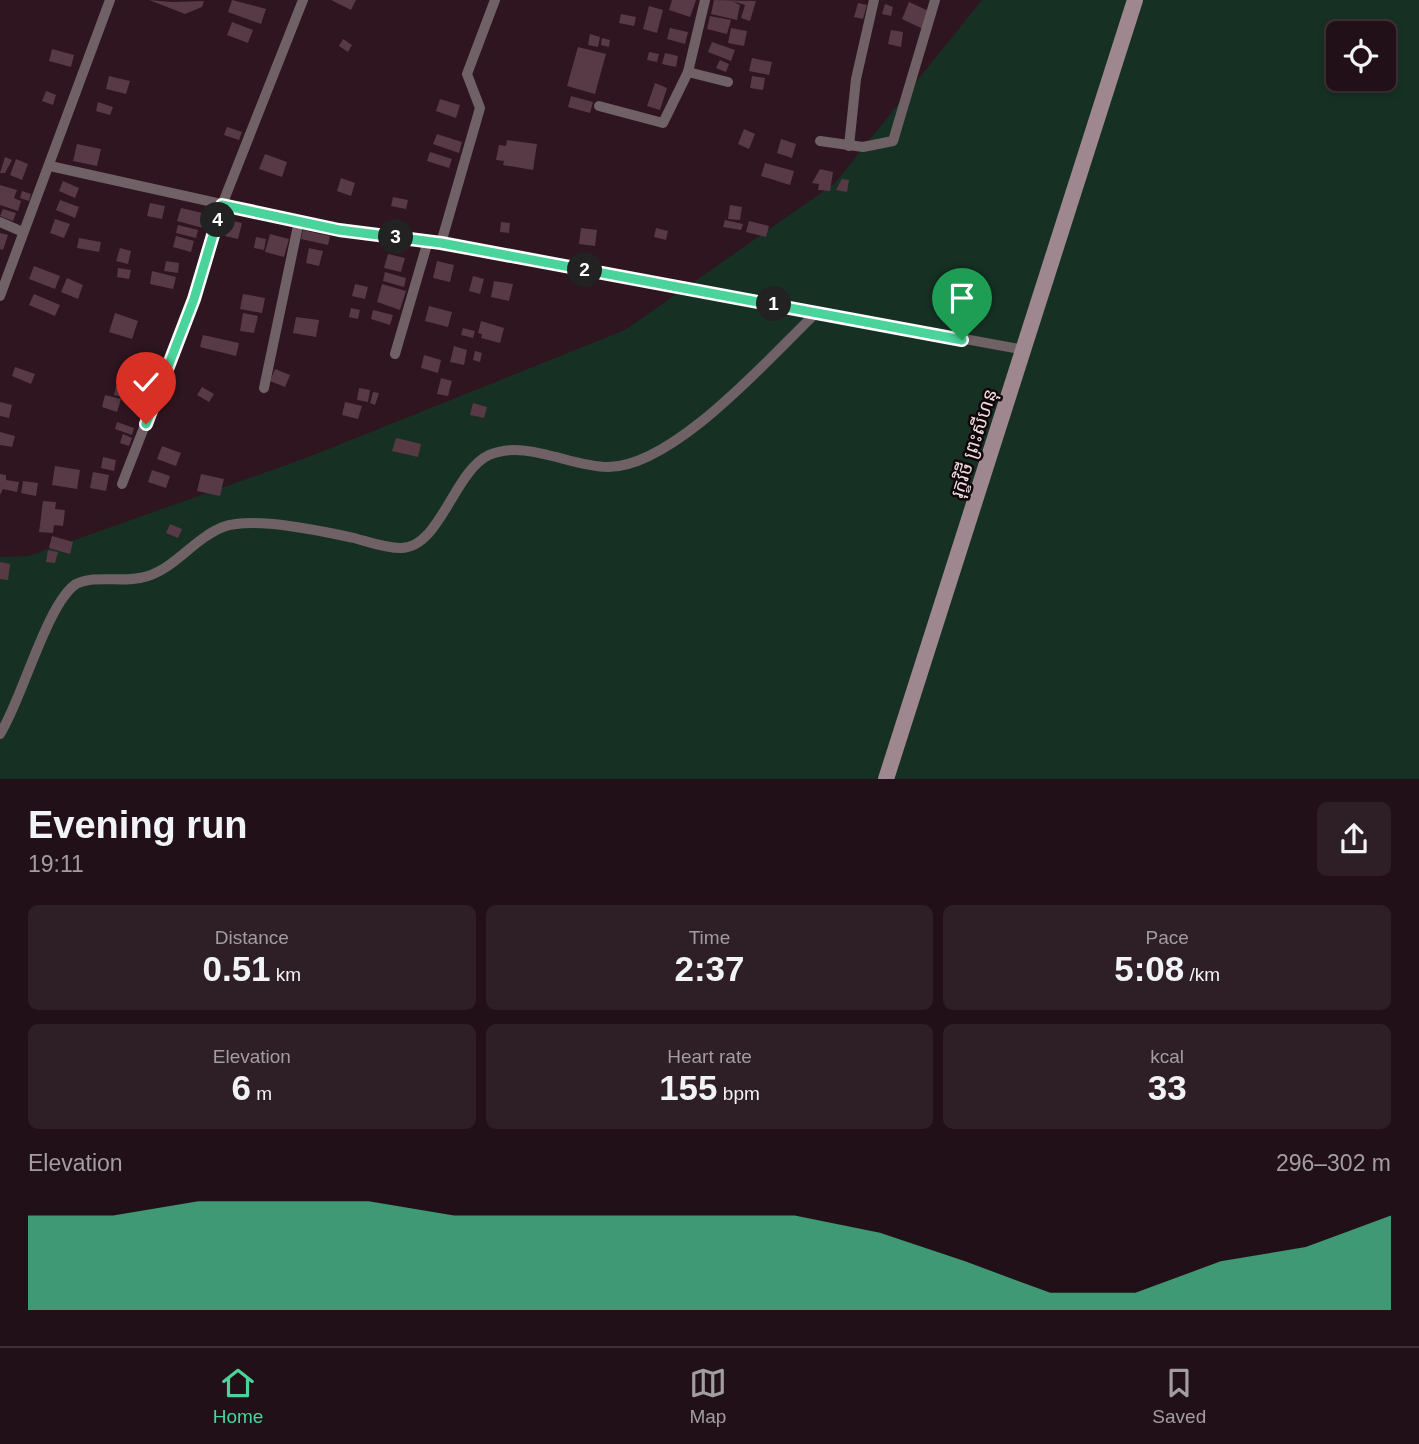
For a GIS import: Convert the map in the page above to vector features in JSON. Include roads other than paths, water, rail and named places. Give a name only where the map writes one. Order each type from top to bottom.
[{"type":"street","points":[[0,296],[110,0]]},
{"type":"street","points":[[122,484],[194,299],[222,205],[303,0]]},
{"type":"street","points":[[441,243],[480,108],[480,102],[468,82],[468,68],[495,0]]},
{"type":"street","points":[[598,106],[663,123],[688,72],[705,0]]},
{"type":"street","points":[[849,146],[856,79],[874,0]]},
{"type":"street","points":[[820,141],[849,146],[887,144],[895,137],[935,0]]},
{"type":"street","name":"រុក្ខវិថី ព្រះសីហនុ","points":[[886,779],[1135,0]]},
{"type":"street","points":[[688,72],[729,82]]},
{"type":"street","points":[[50,166],[299,221],[441,243],[1025,350]]},
{"type":"street","points":[[264,388],[299,221]]},
{"type":"street","points":[[0,222],[23,232]]},
{"type":"street","points":[[396,354],[428,241]]},
{"type":"street","points":[[0,734],[12,714],[59,602],[76,584],[133,581],[153,575],[199,541],[224,527],[241,524],[324,531],[400,548],[419,543],[481,459],[506,451],[605,467],[640,460],[677,441],[702,421],[817,313]]}]
